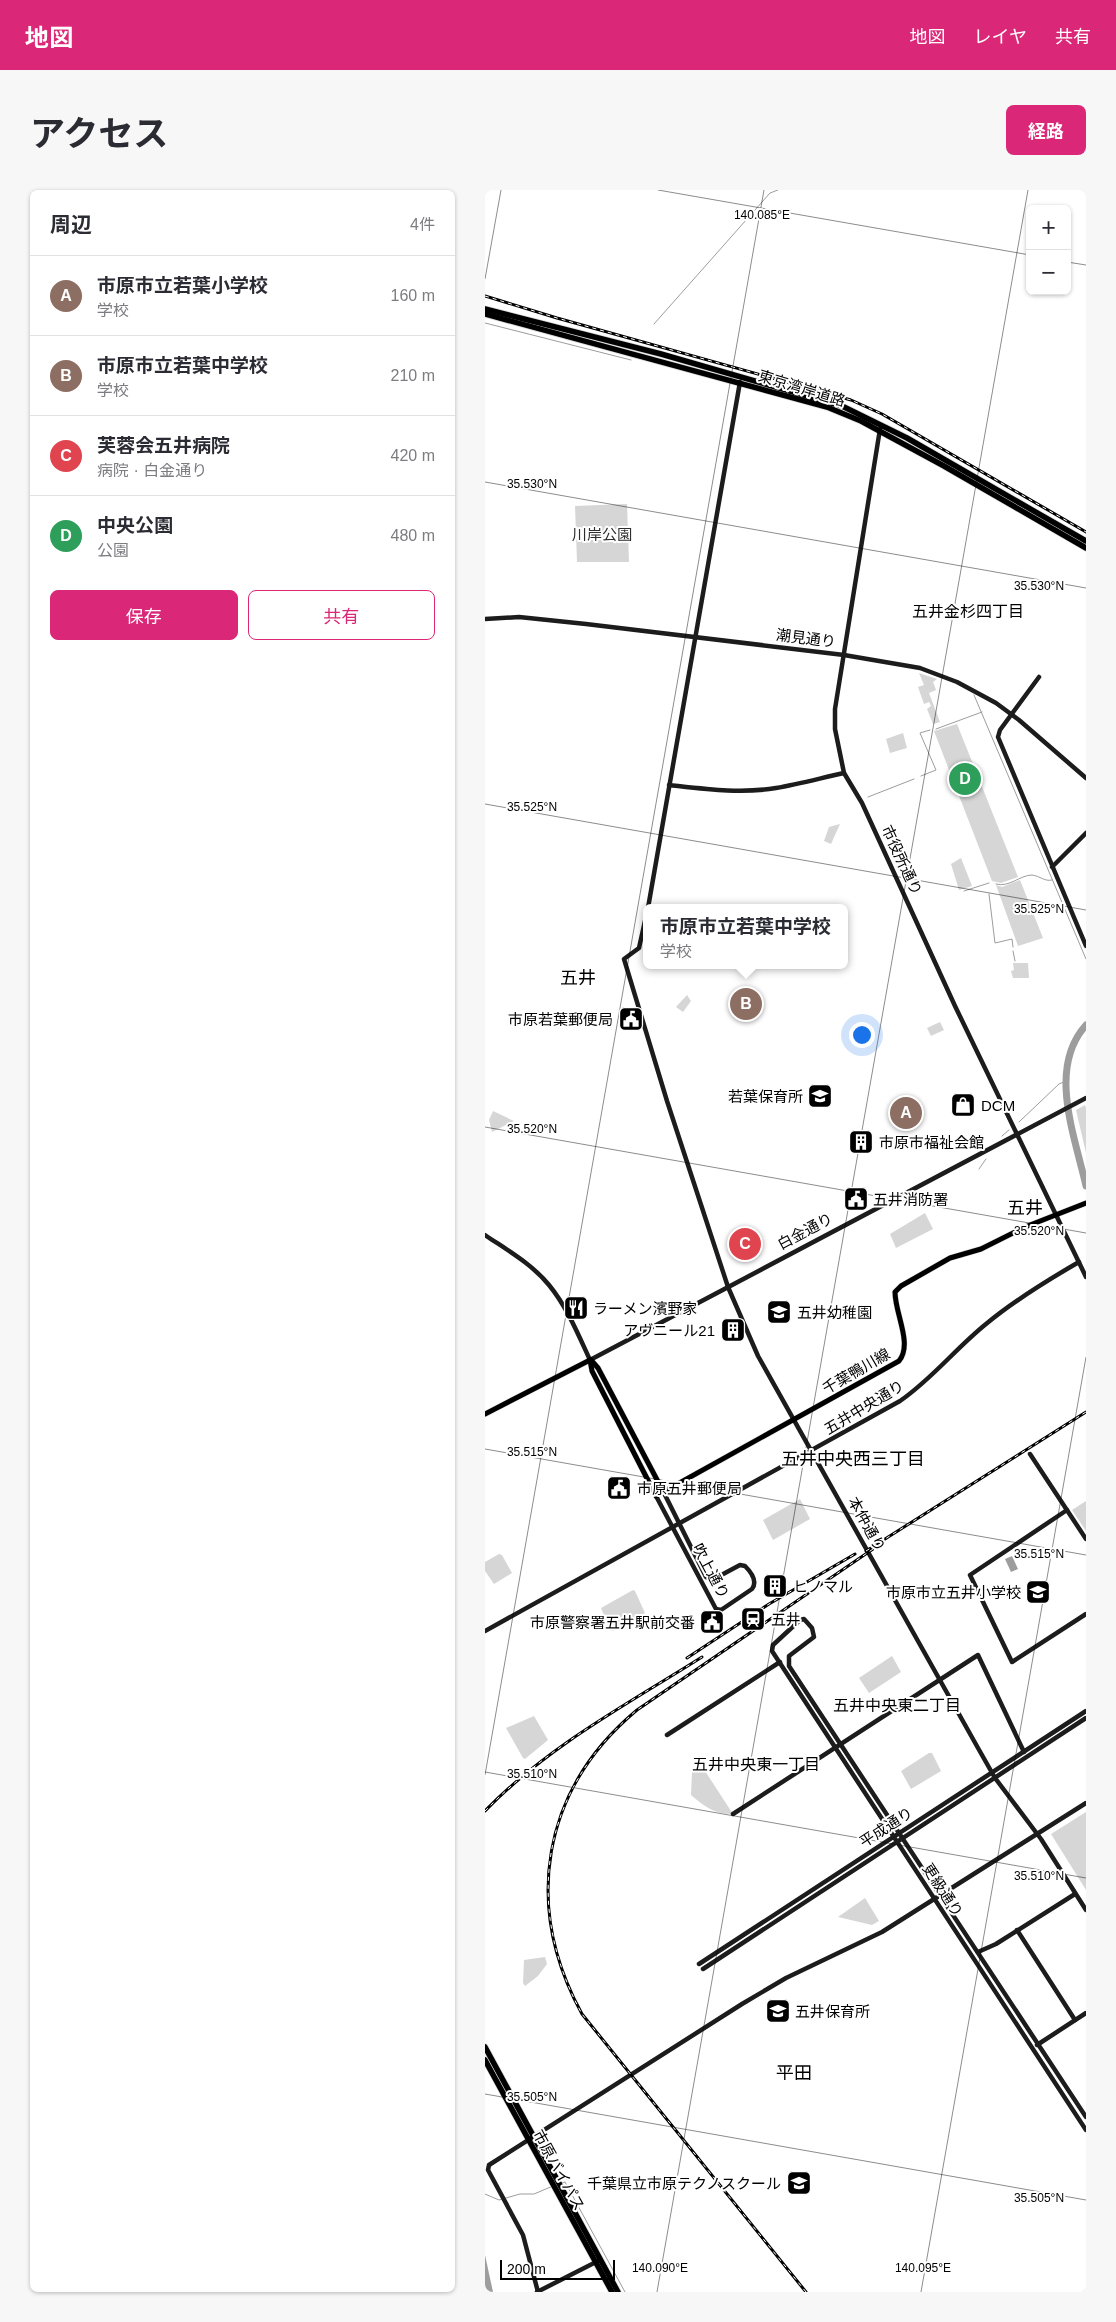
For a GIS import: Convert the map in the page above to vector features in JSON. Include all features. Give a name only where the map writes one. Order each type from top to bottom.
[{"type":"highway","name":"東京湾岸道路","points":[[485,309],[661,354],[827,406],[880,427],[1086,541]]},
{"type":"highway","name":"東京湾岸道路","points":[[485,314],[740,380]]},
{"type":"highway","name":"東京湾岸道路","points":[[880,427],[1086,548]]},
{"type":"highway","name":"市原バイパス","points":[[485,2046],[598,2261],[612,2292]]},
{"type":"highway","name":"市原バイパス","points":[[485,2060],[532,2138]]},
{"type":"highway","name":"市原バイパス","points":[[598,2261],[618,2292]]},
{"type":"main road","name":"千葉鴨川線","points":[[656,1496],[664,1494],[893,1366],[903,1356],[906,1344],[895,1302],[895,1292],[901,1286],[950,1258],[981,1249],[1056,1214],[1083,1204]]},
{"type":"main road","points":[[485,1414],[590,1360]]},
{"type":"main road","name":"吹上通り","points":[[590,1360],[598,1368],[664,1494]]},
{"type":"main road","name":"吹上通り","points":[[590,1360],[592,1371],[656,1496]]},
{"type":"street","points":[[649,904],[740,380]]},
{"type":"street","name":"市役所通り","points":[[880,427],[835,708],[835,729],[844,773],[862,803],[955,1006],[1086,1277]]},
{"type":"street","name":"潮見通り","points":[[486,619],[519,618],[898,662],[937,674],[973,690],[1012,714],[1086,778]]},
{"type":"street","points":[[1039,677],[999,732],[998,737],[1086,946]]},
{"type":"street","points":[[669,785],[724,791],[759,790],[807,782],[844,773]]},
{"type":"street","points":[[1052,867],[1086,834]]},
{"type":"street","name":"本仲通り","points":[[643,930],[639,948],[624,959],[667,1101],[728,1288],[758,1356],[995,1778],[1038,1834],[1086,1910]]},
{"type":"street","name":"白金通り","points":[[590,1360],[1086,1098]]},
{"type":"street","name":"吹上通り","points":[[485,1235],[534,1270],[549,1284],[566,1309],[590,1360]]},
{"type":"street","name":"五井中央通り","points":[[485,1631],[867,1422],[923,1386],[985,1325],[1025,1294],[1079,1262]]},
{"type":"street","points":[[1031,1454],[1086,1539]]},
{"type":"street","name":"吹上通り","points":[[656,1496],[716,1609],[721,1610],[754,1587],[755,1579],[746,1566],[713,1580],[706,1577],[664,1494]]},
{"type":"street","points":[[1067,1510],[970,1575],[1012,1662],[1086,1614]]},
{"type":"street","name":"更級通り","points":[[1086,2117],[941,1894],[789,1666],[789,1656],[813,1639],[814,1633],[805,1619],[800,1620],[773,1645],[772,1651],[1086,2130]]},
{"type":"street","points":[[733,1814],[978,1655],[1024,1752]]},
{"type":"street","points":[[667,1736],[780,1662]]},
{"type":"street","name":"平成通り","points":[[699,1964],[991,1770],[1024,1752],[1086,1711]]},
{"type":"street","name":"平成通り","points":[[703,1969],[1086,1718]]},
{"type":"street","points":[[598,2261],[538,2292],[523,2234],[488,2170],[491,2163],[749,1999],[786,1978],[882,1932],[1086,1803]]},
{"type":"street","points":[[978,1952],[996,1944],[1075,1894]]},
{"type":"street","points":[[1017,1930],[1075,2020]]},
{"type":"street","points":[[1032,2048],[1086,2013]]},
{"type":"green space","name":"川岸公園","points":[[627,504],[629,562],[577,562],[575,506]]},
{"type":"green space","points":[[919,673],[937,679],[933,682],[936,690],[929,693],[940,722],[933,724],[927,709],[931,706],[929,702],[924,704],[918,687],[924,685]]},
{"type":"green space","points":[[957,724],[1018,877],[1001,883],[992,881],[934,731]]},
{"type":"green space","points":[[903,733],[907,748],[890,753],[886,739]]},
{"type":"green space","points":[[840,824],[831,844],[824,841],[829,827]]},
{"type":"green space","points":[[961,858],[972,886],[959,890],[951,864]]},
{"type":"green space","points":[[1020,880],[1043,938],[1018,946],[996,885],[1002,887]]},
{"type":"green space","points":[[1013,963],[1028,963],[1029,978],[1013,978],[1011,971],[1014,970]]},
{"type":"green space","points":[[687,995],[691,1001],[683,1012],[676,1007]]},
{"type":"green space","points":[[940,1022],[944,1030],[931,1036],[927,1028]]},
{"type":"green space","points":[[1085,1105],[1086,1108],[1086,1153],[1076,1110]]},
{"type":"green space","points":[[493,1111],[514,1121],[492,1132],[489,1120]]},
{"type":"green space","points":[[925,1213],[933,1229],[896,1248],[890,1234]]},
{"type":"green space","points":[[800,1499],[810,1519],[773,1540],[763,1520]]},
{"type":"green space","points":[[1086,1501],[1086,1531],[1072,1510]]},
{"type":"green space","points":[[499,1554],[502,1555],[512,1573],[494,1584],[485,1571],[485,1562]]},
{"type":"green space","points":[[633,1590],[645,1613],[613,1631],[610,1630],[601,1608]]},
{"type":"green space","points":[[892,1656],[901,1672],[869,1693],[859,1678]]},
{"type":"green space","points":[[534,1716],[548,1740],[525,1759],[506,1728]]},
{"type":"green space","points":[[929,1753],[932,1753],[941,1771],[911,1789],[901,1771]]},
{"type":"green space","points":[[705,1771],[733,1814],[720,1813],[710,1809],[691,1795],[692,1772]]},
{"type":"green space","points":[[1086,1812],[1086,1890],[1051,1834]]},
{"type":"green space","points":[[865,1898],[879,1921],[872,1925],[838,1917]]},
{"type":"green space","points":[[545,1957],[547,1964],[538,1976],[525,1986],[523,1983],[524,1960]]},
{"type":"shaded area","points":[[1012,1556],[1018,1569],[1011,1572],[1005,1559]]},
{"type":"shaded area","points":[[485,2255],[493,2292],[485,2292]]},
{"type":"waterway","points":[[654,324],[770,193],[778,190]]},
{"type":"waterway","points":[[485,323],[631,360]]},
{"type":"waterway","points":[[974,695],[1086,959]]},
{"type":"waterway","points":[[936,729],[982,712]]},
{"type":"waterway","points":[[921,776],[936,770],[920,733],[930,730]]},
{"type":"waterway","points":[[868,797],[914,779]]},
{"type":"waterway","points":[[996,884],[1010,883],[1032,875],[1052,880]]},
{"type":"waterway","points":[[964,891],[989,883]]},
{"type":"waterway","points":[[989,894],[995,943],[1012,939],[1013,947]]},
{"type":"waterway","points":[[1013,951],[1015,961]]},
{"type":"waterway","points":[[1086,1025],[1074,1042],[1068,1061],[1066,1082],[1071,1124],[1086,1186]]},
{"type":"waterway","points":[[1019,1122],[1059,1084],[1066,1081]]},
{"type":"waterway","points":[[1002,1136],[1009,1130]]},
{"type":"waterway","points":[[979,1169],[986,1159]]},
{"type":"waterway","points":[[561,2183],[565,2182],[625,2292]]},
{"type":"waterway","points":[[485,2194],[499,2200],[520,2194],[534,2194],[553,2186]]},
{"type":"railway","points":[[485,296],[851,400],[882,414],[1086,532]]},
{"type":"railway","points":[[866,1551],[1086,1412]]},
{"type":"railway","points":[[806,2292],[582,2014],[563,1973],[552,1932],[548,1891],[551,1851],[562,1813],[580,1776],[605,1742],[637,1710],[873,1549]]},
{"type":"railway","points":[[687,1658],[769,1604],[855,1554]]},
{"type":"railway","points":[[485,1811],[509,1788],[561,1746],[702,1657]]},
{"type":"place","name":"中央公園","points":[[965,779]]},
{"type":"place","name":"市原市立若葉中学校","points":[[746,1004]]},
{"type":"place","name":"市原若葉郵便局","points":[[631,1019]]},
{"type":"place","name":"若葉保育所","points":[[820,1096]]},
{"type":"place","name":"DCM","points":[[963,1105]]},
{"type":"place","name":"市原市立若葉小学校","points":[[906,1113]]},
{"type":"place","name":"市原市福祉会館","points":[[861,1142]]},
{"type":"place","name":"五井消防署","points":[[856,1199]]},
{"type":"place","name":"芙蓉会五井病院","points":[[745,1244]]},
{"type":"place","name":"ラーメン濱野家","points":[[576,1308]]},
{"type":"place","name":"五井幼稚園","points":[[779,1312]]},
{"type":"place","name":"アヴニール21","points":[[733,1330]]},
{"type":"place","name":"市原五井郵便局","points":[[619,1488]]},
{"type":"place","name":"ヒノマル","points":[[775,1586]]},
{"type":"place","name":"市原市立五井小学校","points":[[1038,1592]]},
{"type":"place","name":"五井","points":[[753,1619]]},
{"type":"place","name":"市原警察署五井駅前交番","points":[[712,1622]]},
{"type":"place","name":"五井保育所","points":[[778,2011]]},
{"type":"place","name":"千葉県立市原テクノスクール","points":[[799,2183]]},
{"type":"district","name":"五井金杉四丁目","points":[[968,611]]},
{"type":"district","name":"五井","points":[[578,978]]},
{"type":"district","name":"五井","points":[[1025,1208]]},
{"type":"district","name":"五井中央西三丁目","points":[[853,1459]]},
{"type":"district","name":"五井中央東二丁目","points":[[897,1705]]},
{"type":"district","name":"五井中央東一丁目","points":[[756,1764]]},
{"type":"district","name":"平田","points":[[794,2073]]}]
